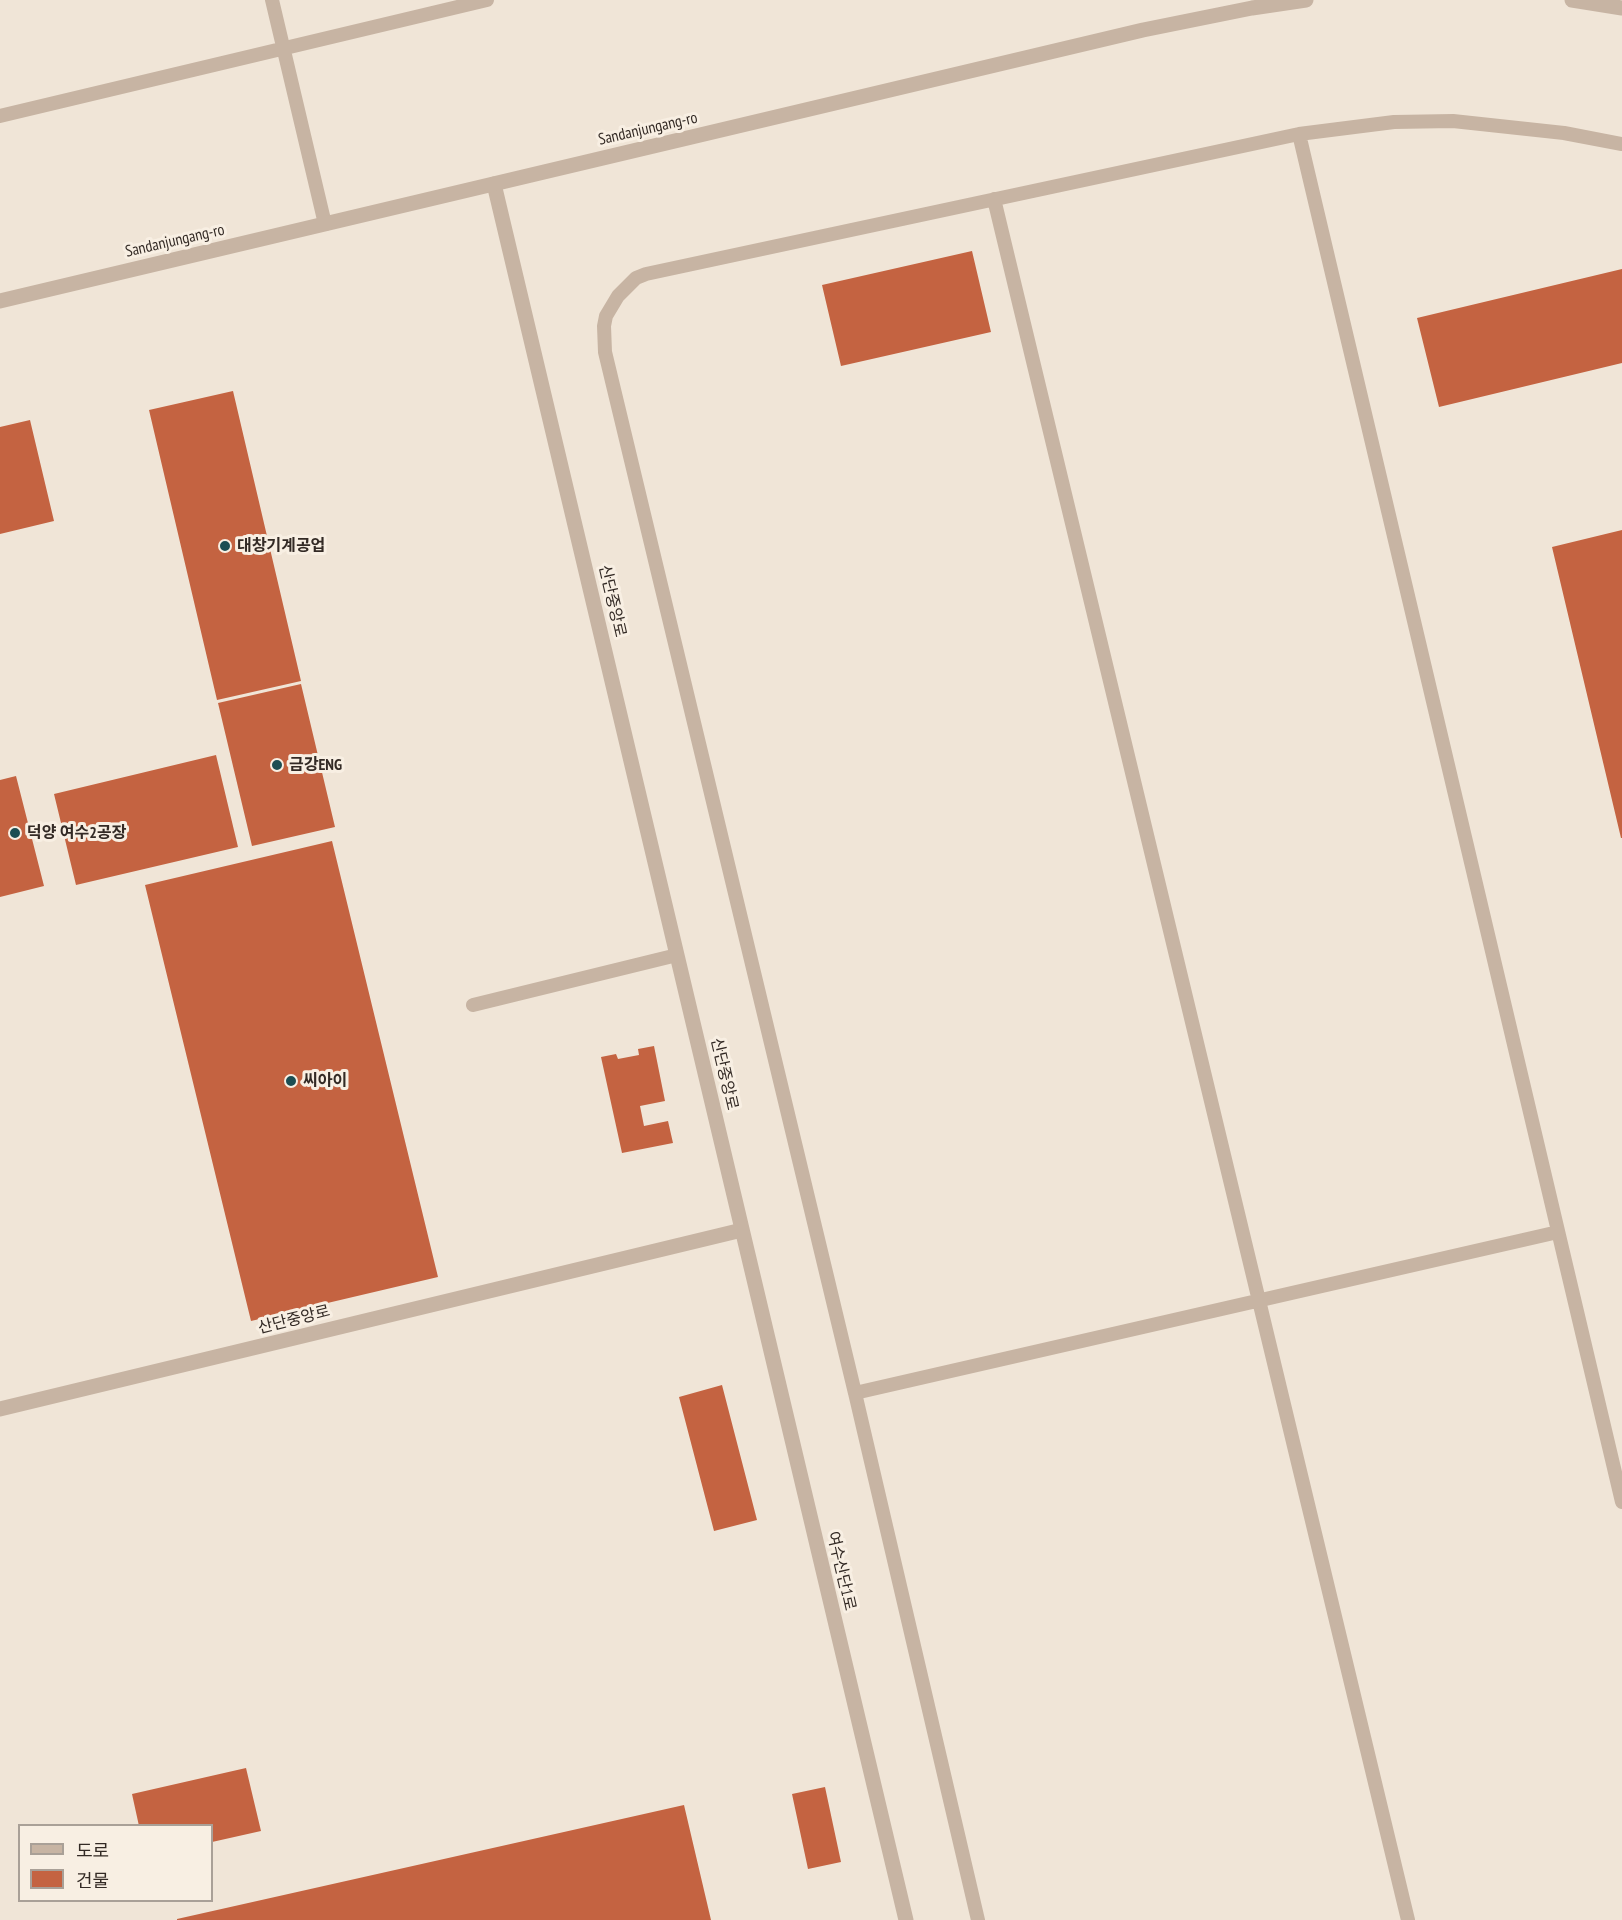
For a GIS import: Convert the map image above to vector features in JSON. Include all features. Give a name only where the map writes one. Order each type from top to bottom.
[{"type":"street","name":"Sandanjungang-ro","points":[[0,301],[1251,4],[1306,0]]},
{"type":"street","points":[[1572,0],[1622,8]]},
{"type":"street","name":"산단중앙로","points":[[0,1409],[742,1230],[494,184]]},
{"type":"street","name":"여수산단1로","points":[[742,1230],[906,1920]]},
{"type":"lane","points":[[272,0],[325,225]]},
{"type":"lane","points":[[0,116],[487,0]]},
{"type":"lane","points":[[978,1920],[855,1393],[605,352],[606,316],[618,296],[636,278],[646,274],[1299,134],[1394,122],[1453,121],[1564,133],[1622,144]]},
{"type":"lane","points":[[1299,134],[1622,1502]]},
{"type":"lane","points":[[994,199],[1408,1920]]},
{"type":"lane","points":[[473,1005],[677,955]]},
{"type":"lane","points":[[855,1393],[1558,1232]]},
{"type":"building","points":[[972,251],[991,332],[841,366],[822,285]]},
{"type":"building","points":[[1622,269],[1622,363],[1439,407],[1417,318]]},
{"type":"building","name":"대창기계공업","points":[[233,391],[301,681],[217,700],[149,410]]},
{"type":"building","points":[[30,420],[54,521],[0,534],[0,427]]},
{"type":"building","points":[[1622,530],[1622,838],[1621,838],[1552,547]]},
{"type":"building","name":"금강ENG","points":[[301,684],[335,827],[252,846],[218,703]]},
{"type":"building","points":[[216,755],[238,847],[76,885],[54,794]]},
{"type":"building","name":"덕양 여수2공장","points":[[16,776],[44,886],[0,897],[0,780]]},
{"type":"building","name":"씨아이","points":[[332,841],[438,1277],[251,1321],[145,885]]},
{"type":"building","points":[[654,1046],[665,1101],[640,1106],[644,1126],[668,1121],[673,1143],[622,1153],[601,1057],[616,1054],[618,1059],[639,1055],[638,1049]]},
{"type":"building","points":[[722,1385],[757,1520],[714,1531],[679,1397]]},
{"type":"building","points":[[246,1768],[261,1831],[213,1842],[213,1824],[139,1824],[132,1794]]},
{"type":"building","points":[[825,1787],[841,1862],[808,1869],[792,1794]]},
{"type":"building","points":[[684,1805],[711,1920],[177,1920],[177,1919]]},
{"type":"place","name":"대창기계공업","points":[[225,546]]},
{"type":"place","name":"금강ENG","points":[[277,765]]},
{"type":"place","name":"덕양 여수2공장","points":[[15,833]]},
{"type":"place","name":"씨아이","points":[[291,1081]]}]
